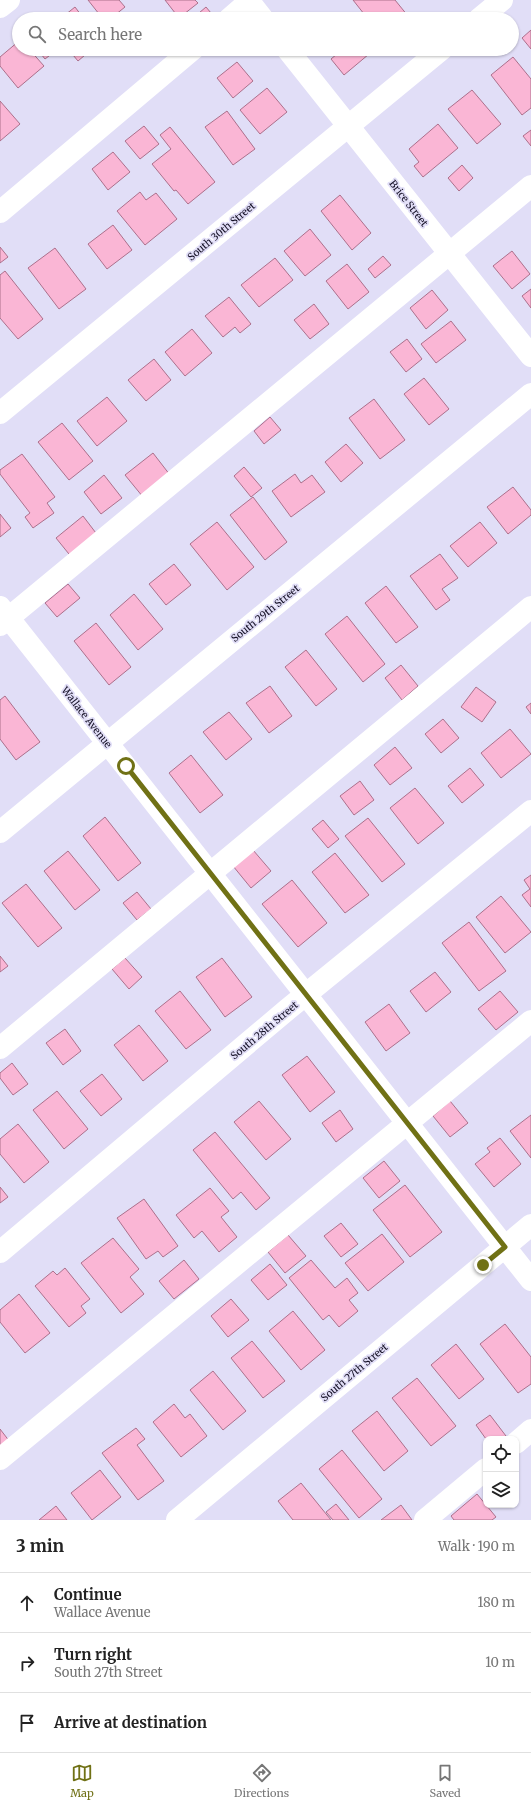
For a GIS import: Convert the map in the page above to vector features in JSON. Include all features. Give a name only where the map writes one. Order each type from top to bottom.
[{"type":"street","points":[[0,7],[9,0]]},
{"type":"street","points":[[487,12],[502,0]]},
{"type":"street","points":[[237,12],[249,1],[258,12]]},
{"type":"street","points":[[0,212],[185,56]]},
{"type":"street","name":"Brice Street","points":[[293,56],[531,356]]},
{"type":"street","name":"South 30th Street","points":[[0,414],[433,56]]},
{"type":"street","points":[[3,616],[531,186]]},
{"type":"street","name":"South 29th Street","points":[[0,832],[531,394]]},
{"type":"street","points":[[0,1048],[531,607]]},
{"type":"street","name":"Wallace Avenue","points":[[3,616],[107,743],[307,994],[531,1280]]},
{"type":"street","name":"South 28th Street","points":[[0,1252],[307,994],[531,812]]},
{"type":"street","points":[[0,1459],[531,1021]]},
{"type":"street","name":"South 27th Street","points":[[177,1520],[531,1225]]},
{"type":"street","points":[[519,1440],[531,1430]]},
{"type":"street","points":[[425,1520],[483,1472]]},
{"type":"building","points":[[88,0],[119,0],[125,7],[119,12],[97,12]]},
{"type":"building","points":[[165,0],[195,0],[198,3],[187,12],[174,12]]},
{"type":"building","points":[[353,0],[395,0],[405,12],[362,12]]},
{"type":"building","points":[[75,7],[79,12],[69,12]]},
{"type":"building","points":[[206,7],[210,12],[200,12]]},
{"type":"building","points":[[531,30],[531,49],[522,38]]},
{"type":"building","points":[[12,47],[12,56],[35,56],[44,66],[18,88],[0,66],[0,57]]},
{"type":"building","points":[[74,56],[84,56],[78,61]]},
{"type":"building","points":[[335,56],[367,56],[344,75],[331,59]]},
{"type":"building","points":[[513,57],[531,79],[531,108],[522,115],[491,75]]},
{"type":"building","points":[[237,62],[253,81],[233,98],[217,78]]},
{"type":"building","points":[[267,88],[287,112],[260,134],[240,110]]},
{"type":"building","points":[[472,90],[501,124],[477,144],[448,109]]},
{"type":"building","points":[[0,101],[20,124],[0,141]]},
{"type":"building","points":[[227,111],[255,149],[233,165],[205,127]]},
{"type":"building","points":[[438,124],[458,148],[423,177],[414,166],[419,162],[409,149]]},
{"type":"building","points":[[144,126],[159,144],[140,159],[125,141]]},
{"type":"building","points":[[170,127],[215,182],[188,204],[176,190],[174,191],[152,164],[171,149],[160,135]]},
{"type":"building","points":[[531,130],[531,146],[523,136]]},
{"type":"building","points":[[113,152],[130,172],[108,190],[92,169]]},
{"type":"building","points":[[462,165],[473,178],[459,191],[448,178]]},
{"type":"building","points":[[140,192],[146,200],[156,193],[177,219],[145,245],[117,211]]},
{"type":"building","points":[[340,195],[371,233],[352,250],[321,211]]},
{"type":"building","points":[[113,225],[132,250],[107,269],[88,244]]},
{"type":"building","points":[[310,229],[331,255],[305,276],[284,251]]},
{"type":"building","points":[[0,247],[8,257],[0,263]]},
{"type":"building","points":[[55,248],[86,289],[59,309],[28,268]]},
{"type":"building","points":[[512,251],[530,274],[512,289],[493,266]]},
{"type":"building","points":[[383,256],[391,265],[375,278],[368,269]]},
{"type":"building","points":[[275,258],[293,280],[259,307],[241,285]]},
{"type":"building","points":[[347,264],[369,292],[348,309],[326,281]]},
{"type":"building","points":[[5,271],[43,319],[18,339],[0,318],[0,275]]},
{"type":"building","points":[[531,289],[531,308],[522,296]]},
{"type":"building","points":[[432,290],[448,310],[426,329],[410,308]]},
{"type":"building","points":[[229,297],[251,324],[240,333],[235,327],[223,337],[205,316]]},
{"type":"building","points":[[314,304],[329,324],[310,339],[294,320]]},
{"type":"building","points":[[451,321],[466,340],[436,363],[421,344]]},
{"type":"building","points":[[192,329],[212,353],[185,376],[165,352]]},
{"type":"building","points":[[407,339],[422,359],[406,372],[390,352]]},
{"type":"building","points":[[154,359],[171,380],[146,401],[128,380]]},
{"type":"building","points":[[424,378],[449,409],[429,425],[404,394]]},
{"type":"building","points":[[107,397],[127,421],[97,446],[77,421]]},
{"type":"building","points":[[374,399],[405,440],[380,459],[349,418]]},
{"type":"building","points":[[270,417],[281,430],[264,444],[254,431]]},
{"type":"building","points":[[62,423],[93,461],[69,480],[38,442]]},
{"type":"building","points":[[346,444],[363,463],[341,482],[325,462]]},
{"type":"building","points":[[153,453],[170,475],[143,497],[125,475]]},
{"type":"building","points":[[22,454],[55,497],[47,503],[54,513],[33,528],[25,517],[30,513],[0,474],[0,470]]},
{"type":"building","points":[[244,467],[262,488],[251,497],[234,476]]},
{"type":"building","points":[[295,474],[301,483],[312,475],[325,492],[291,517],[272,491]]},
{"type":"building","points":[[104,475],[122,498],[101,514],[84,492]]},
{"type":"building","points":[[513,487],[531,510],[531,515],[508,534],[487,507]]},
{"type":"building","points":[[253,497],[287,542],[265,560],[230,515]]},
{"type":"building","points":[[0,514],[11,528],[0,537]]},
{"type":"building","points":[[83,516],[99,537],[73,559],[56,538]]},
{"type":"building","points":[[217,522],[254,567],[227,590],[190,544]]},
{"type":"building","points":[[480,522],[497,543],[468,567],[450,546]]},
{"type":"building","points":[[440,554],[458,578],[442,589],[450,600],[436,610],[410,576]]},
{"type":"building","points":[[174,564],[191,585],[166,605],[149,584]]},
{"type":"building","points":[[68,584],[80,598],[57,617],[45,603]]},
{"type":"building","points":[[386,586],[418,627],[396,643],[365,603]]},
{"type":"building","points":[[134,594],[163,629],[138,650],[110,615]]},
{"type":"building","points":[[347,616],[385,664],[363,682],[325,634]]},
{"type":"building","points":[[96,623],[131,667],[109,685],[74,641]]},
{"type":"building","points":[[306,650],[337,689],[316,706],[285,667]]},
{"type":"building","points":[[401,665],[418,686],[402,700],[385,678]]},
{"type":"building","points":[[270,686],[292,716],[269,733],[246,703]]},
{"type":"building","points":[[476,687],[496,702],[482,722],[461,707]]},
{"type":"building","points":[[5,696],[40,742],[16,760],[0,739],[0,700]]},
{"type":"building","points":[[531,703],[531,714],[526,707]]},
{"type":"building","points":[[229,712],[252,739],[226,760],[203,732]]},
{"type":"building","points":[[443,719],[459,738],[441,753],[425,734]]},
{"type":"building","points":[[510,729],[531,754],[501,778],[481,753]]},
{"type":"building","points":[[395,747],[412,768],[390,785],[374,765]]},
{"type":"building","points":[[191,755],[223,795],[200,813],[169,773]]},
{"type":"building","points":[[470,768],[484,785],[462,803],[448,786]]},
{"type":"building","points":[[360,781],[374,800],[354,815],[340,796]]},
{"type":"building","points":[[415,788],[444,823],[418,844],[390,808]]},
{"type":"building","points":[[105,817],[141,863],[118,881],[83,836]]},
{"type":"building","points":[[368,818],[405,864],[382,882],[345,836]]},
{"type":"building","points":[[323,820],[339,839],[328,848],[312,829]]},
{"type":"building","points":[[253,850],[271,871],[251,888],[233,866]]},
{"type":"building","points":[[68,851],[100,890],[75,910],[44,871]]},
{"type":"building","points":[[335,853],[369,895],[345,913],[312,872]]},
{"type":"building","points":[[531,875],[531,907],[522,895],[530,889],[524,880]]},
{"type":"building","points":[[292,880],[327,923],[298,947],[262,904]]},
{"type":"building","points":[[26,884],[62,928],[38,947],[2,903]]},
{"type":"building","points":[[137,892],[151,909],[137,920],[123,903]]},
{"type":"building","points":[[501,896],[531,932],[505,953],[476,917]]},
{"type":"building","points":[[469,922],[506,971],[479,991],[442,943]]},
{"type":"building","points":[[0,956],[8,966],[0,972]]},
{"type":"building","points":[[125,958],[142,977],[129,989],[112,969]]},
{"type":"building","points":[[222,958],[252,997],[225,1017],[196,977]]},
{"type":"building","points":[[435,972],[451,992],[426,1012],[410,991]]},
{"type":"building","points":[[180,991],[211,1030],[186,1049],[155,1011]]},
{"type":"building","points":[[500,991],[518,1012],[496,1030],[478,1009]]},
{"type":"building","points":[[389,1004],[410,1033],[386,1051],[365,1022]]},
{"type":"building","points":[[139,1025],[168,1061],[143,1081],[114,1045]]},
{"type":"building","points":[[65,1029],[81,1051],[63,1065],[46,1043]]},
{"type":"building","points":[[307,1056],[335,1092],[310,1112],[282,1075]]},
{"type":"building","points":[[12,1063],[28,1084],[13,1095],[0,1078],[0,1073]]},
{"type":"building","points":[[102,1074],[122,1099],[101,1116],[80,1091]]},
{"type":"building","points":[[57,1091],[88,1129],[64,1149],[33,1110]]},
{"type":"building","points":[[259,1101],[291,1139],[266,1160],[234,1122]]},
{"type":"building","points":[[450,1101],[468,1123],[450,1137],[433,1116]]},
{"type":"building","points":[[340,1110],[353,1129],[336,1142],[322,1123]]},
{"type":"building","points":[[531,1115],[531,1158],[510,1131]]},
{"type":"building","points":[[18,1124],[49,1162],[24,1183],[0,1154],[0,1139]]},
{"type":"building","points":[[215,1132],[270,1198],[256,1210],[241,1192],[233,1199],[193,1150]]},
{"type":"building","points":[[500,1138],[521,1164],[494,1187],[475,1164],[490,1152],[487,1148]]},
{"type":"building","points":[[384,1161],[400,1181],[379,1198],[363,1178]]},
{"type":"building","points":[[405,1185],[442,1232],[410,1257],[373,1210]]},
{"type":"building","points":[[0,1187],[8,1197],[0,1203]]},
{"type":"building","points":[[210,1188],[229,1211],[221,1217],[237,1237],[219,1252],[202,1231],[194,1238],[176,1215]]},
{"type":"building","points":[[144,1199],[178,1246],[163,1257],[158,1251],[146,1259],[117,1218]]},
{"type":"building","points":[[341,1223],[358,1244],[341,1257],[324,1236]]},
{"type":"building","points":[[382,1234],[404,1262],[368,1291],[345,1263]]},
{"type":"building","points":[[288,1235],[306,1256],[285,1273],[268,1252]]},
{"type":"building","points":[[113,1238],[139,1269],[130,1277],[144,1294],[121,1313],[81,1263]]},
{"type":"building","points":[[184,1260],[199,1279],[174,1299],[159,1281]]},
{"type":"building","points":[[311,1260],[335,1288],[347,1278],[358,1293],[349,1300],[358,1311],[339,1327],[329,1315],[323,1320],[289,1278]]},
{"type":"building","points":[[270,1264],[287,1285],[268,1300],[251,1280]]},
{"type":"building","points":[[65,1268],[90,1299],[81,1306],[86,1313],[69,1327],[35,1286],[53,1271],[57,1275]]},
{"type":"building","points":[[19,1294],[50,1333],[25,1353],[0,1322],[0,1310]]},
{"type":"building","points":[[231,1299],[249,1320],[228,1337],[211,1316]]},
{"type":"building","points":[[293,1311],[325,1350],[301,1370],[269,1331]]},
{"type":"building","points":[[505,1324],[531,1357],[531,1384],[518,1393],[480,1344]]},
{"type":"building","points":[[252,1341],[285,1381],[263,1398],[231,1358]]},
{"type":"building","points":[[456,1344],[484,1379],[459,1399],[431,1365]]},
{"type":"building","points":[[213,1371],[246,1411],[223,1430],[190,1390]]},
{"type":"building","points":[[417,1378],[456,1426],[431,1446],[392,1398]]},
{"type":"building","points":[[174,1404],[185,1418],[190,1414],[207,1436],[181,1457],[153,1422]]},
{"type":"building","points":[[377,1411],[408,1451],[384,1471],[352,1431]]},
{"type":"building","points":[[490,1415],[506,1436],[484,1436],[476,1425]]},
{"type":"building","points":[[136,1428],[145,1439],[137,1445],[164,1481],[138,1500],[102,1453]]},
{"type":"building","points":[[0,1429],[10,1442],[0,1450]]},
{"type":"building","points":[[342,1450],[382,1499],[359,1518],[319,1469]]},
{"type":"building","points":[[100,1470],[121,1497],[92,1520],[71,1493]]},
{"type":"building","points":[[301,1483],[331,1520],[293,1520],[278,1501]]},
{"type":"building","points":[[477,1494],[483,1501],[483,1508],[489,1508],[496,1517],[492,1520],[454,1520],[451,1516]]},
{"type":"building","points":[[336,1504],[349,1520],[333,1520],[326,1512]]},
{"type":"building","points":[[401,1505],[412,1520],[381,1520]]},
{"type":"building","points":[[56,1506],[67,1520],[39,1520]]},
{"type":"route","points":[[126,766],[505,1247],[483,1265]]}]
